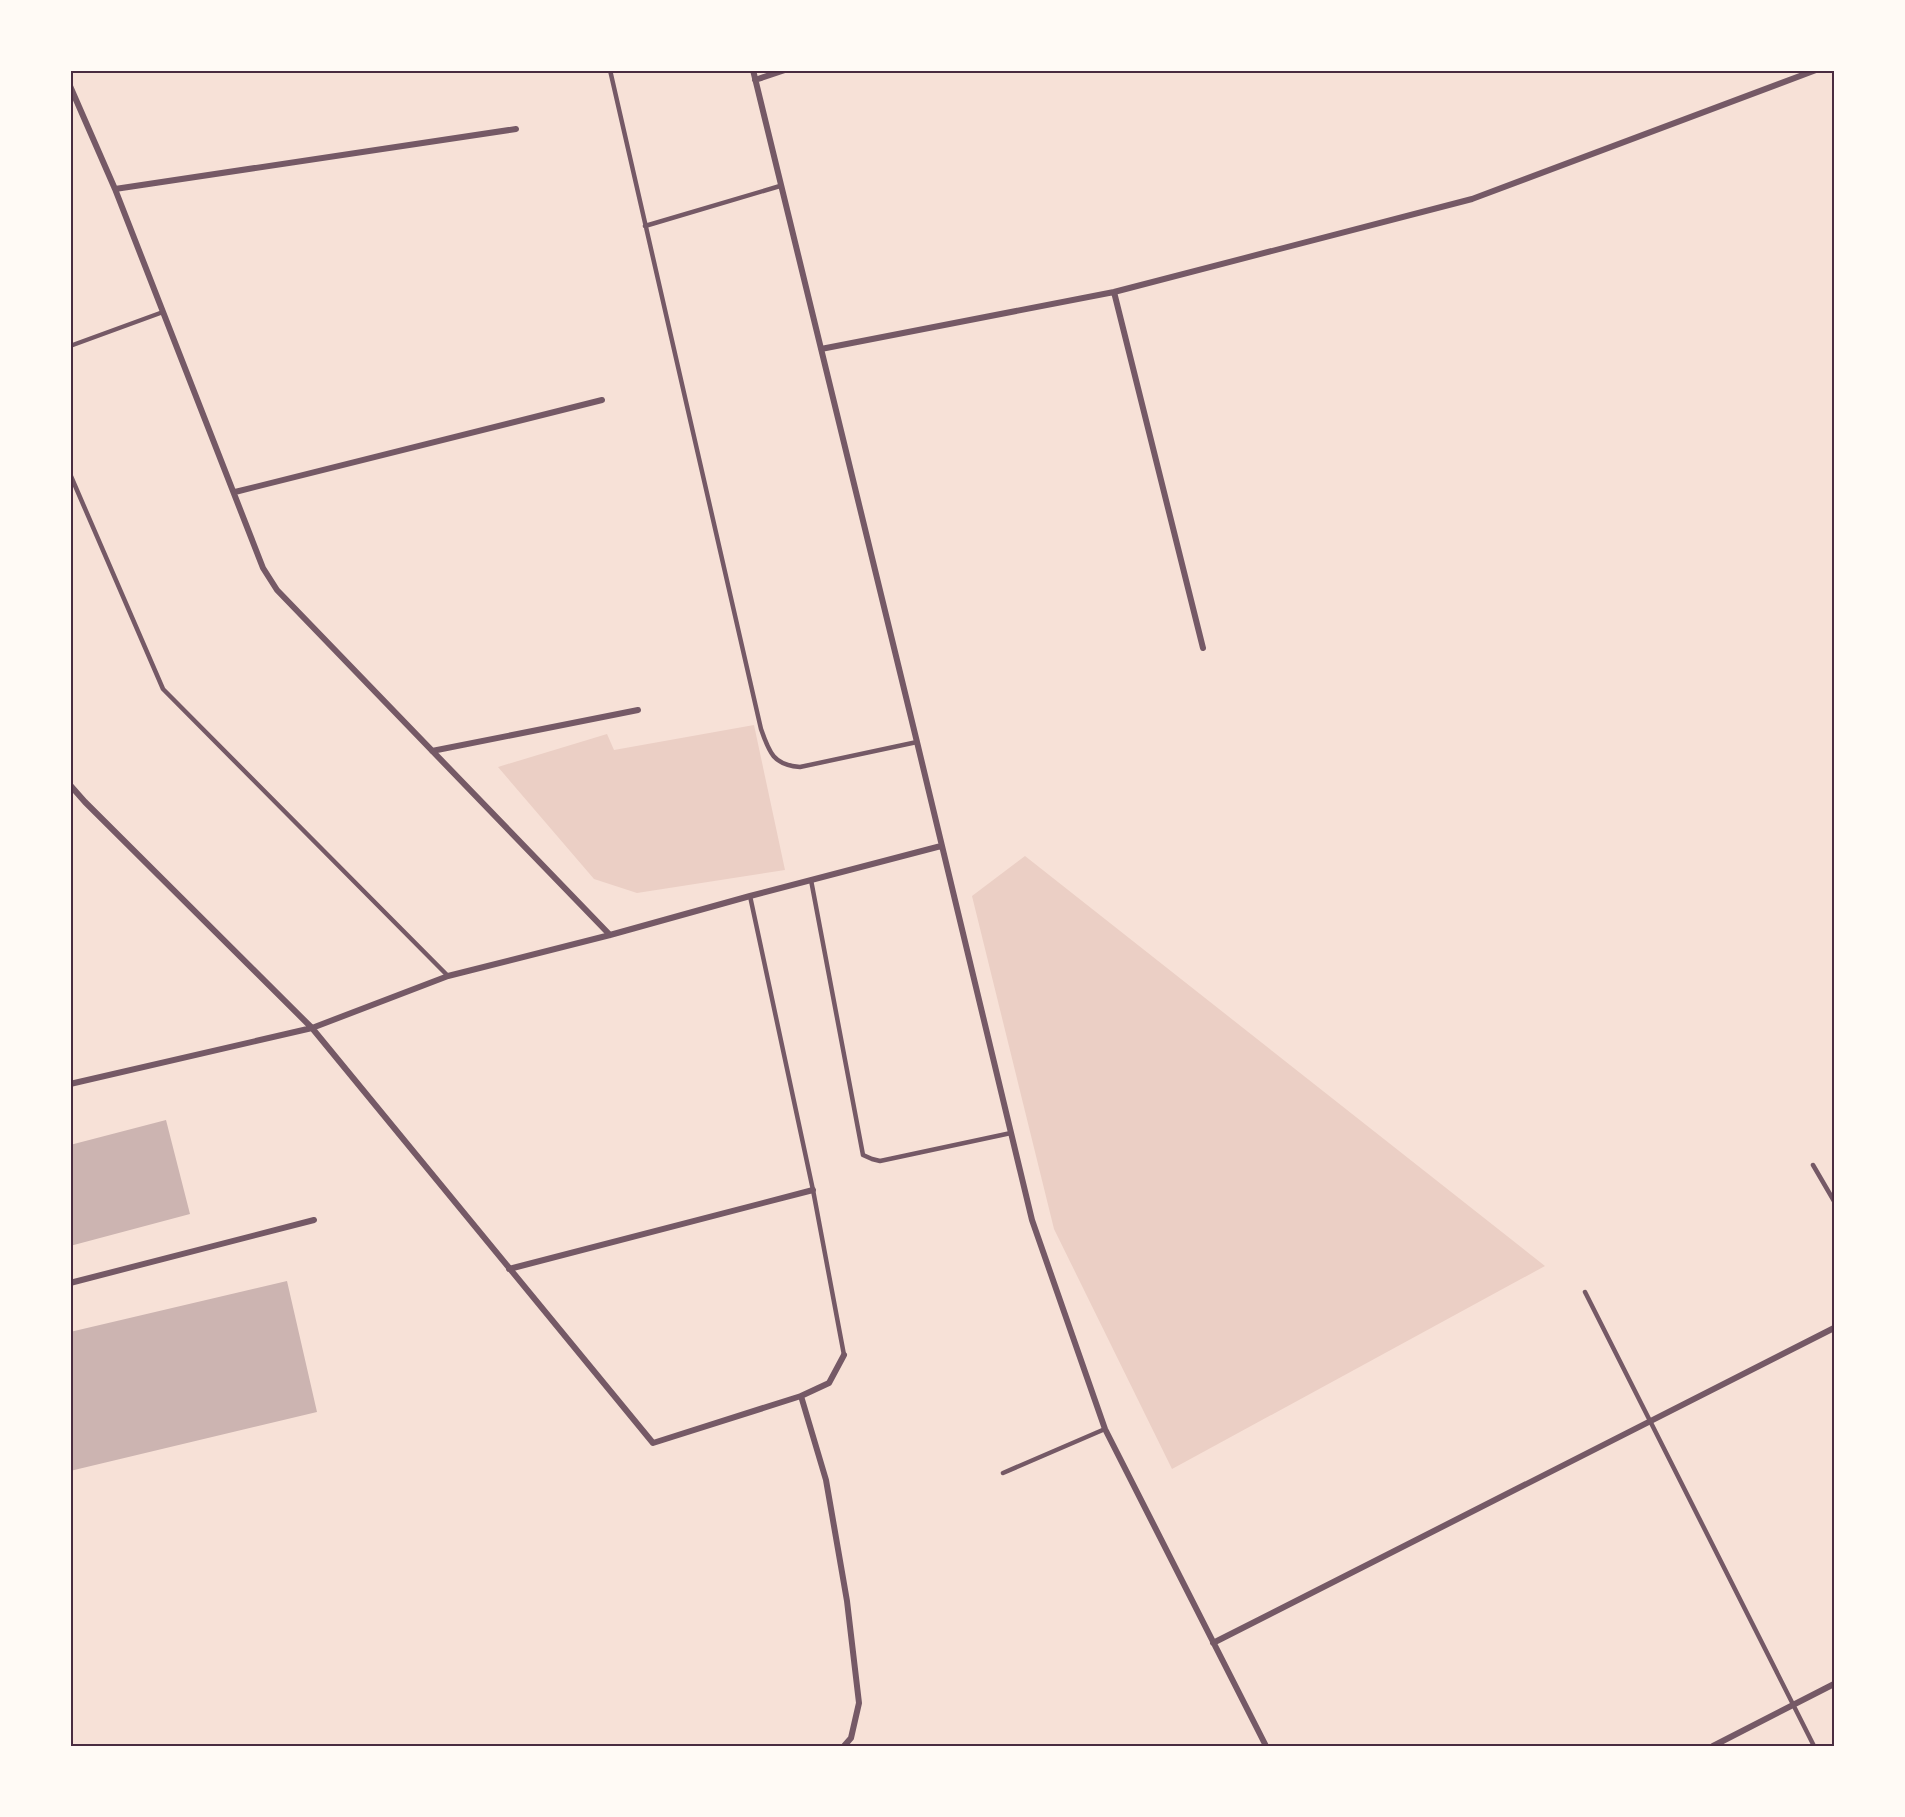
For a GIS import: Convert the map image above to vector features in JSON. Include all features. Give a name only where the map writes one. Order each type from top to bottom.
[{"type":"street","points":[[753,70],[1032,1220],[1105,1429],[1266,1746]]},
{"type":"street","points":[[755,80],[785,70]]},
{"type":"street","points":[[821,349],[1114,292],[1472,199],[1816,70]]},
{"type":"street","points":[[70,86],[115,189],[263,568],[278,590],[610,935]]},
{"type":"street","points":[[115,189],[516,129]]},
{"type":"street","points":[[1114,292],[1203,648]]},
{"type":"street","points":[[235,492],[602,400]]},
{"type":"street","points":[[432,751],[638,710]]},
{"type":"street","points":[[70,785],[312,1028],[653,1443],[801,1396],[828,1383],[844,1354]]},
{"type":"street","points":[[70,1084],[312,1028],[448,976],[941,846]]},
{"type":"street","points":[[509,1269],[813,1190]]},
{"type":"street","points":[[70,1283],[314,1220]]},
{"type":"street","points":[[1212,1643],[1834,1328]]},
{"type":"street","points":[[801,1396],[826,1480],[849,1623],[859,1703],[851,1738],[844,1746]]},
{"type":"street","points":[[1713,1746],[1834,1684]]},
{"type":"lane","points":[[610,70],[761,729],[767,746],[775,758],[786,766],[800,767],[917,741]]},
{"type":"lane","points":[[645,226],[780,186]]},
{"type":"lane","points":[[70,346],[163,312]]},
{"type":"lane","points":[[70,474],[163,689],[448,976]]},
{"type":"lane","points":[[811,880],[864,1155],[880,1161],[1011,1133]]},
{"type":"lane","points":[[750,896],[813,1190],[844,1354]]},
{"type":"lane","points":[[1813,1166],[1834,1201]]},
{"type":"lane","points":[[1585,1292],[1814,1746]]},
{"type":"lane","points":[[1003,1473],[1105,1429]]},
{"type":"shaded area","points":[[754,725],[785,870],[637,893],[594,879],[498,767],[607,734],[614,750]]},
{"type":"shaded area","points":[[1025,856],[1545,1266],[1172,1469],[1054,1229],[972,896]]},
{"type":"building","points":[[166,1120],[190,1214],[70,1246],[70,1145]]},
{"type":"building","points":[[287,1281],[317,1412],[70,1471],[70,1332]]}]
